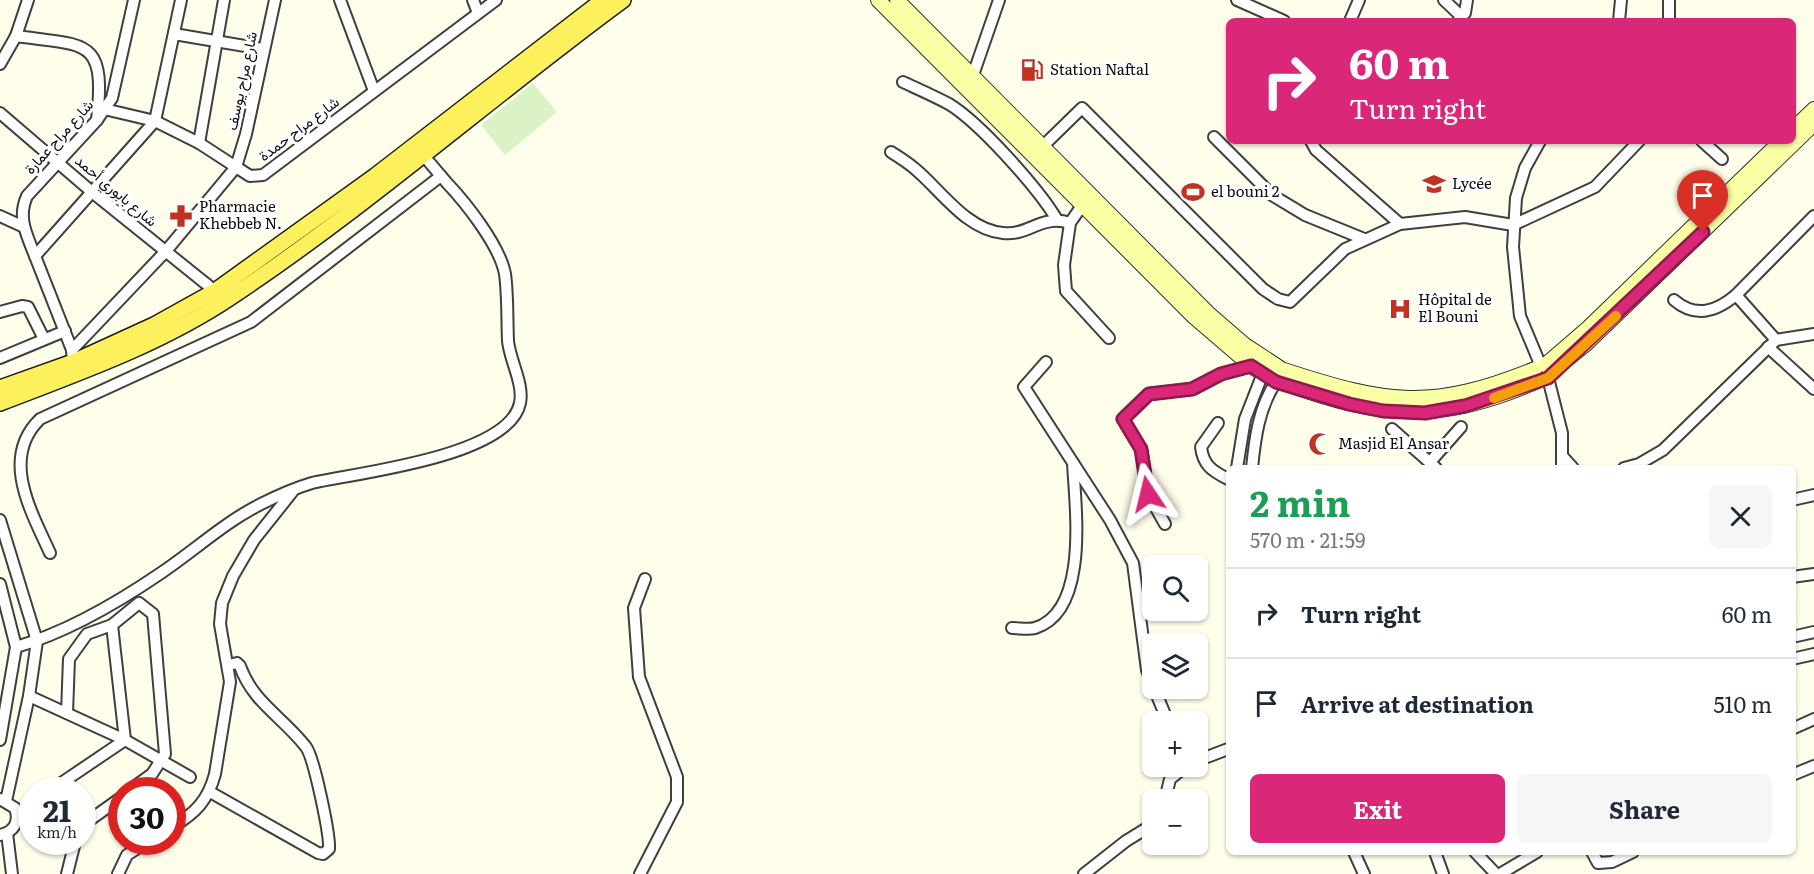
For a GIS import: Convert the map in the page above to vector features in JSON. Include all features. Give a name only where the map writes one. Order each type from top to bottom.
[{"type":"main road","points":[[0,388],[73,356],[153,326],[215,291],[375,176],[603,0]]},
{"type":"main road","points":[[0,418],[7,401],[160,336],[230,298],[424,156],[623,0]]},
{"type":"main road","points":[[878,0],[1194,317],[1273,374],[1386,398],[1416,399],[1460,395],[1543,372],[1586,344],[1792,144]]},
{"type":"main road","points":[[897,0],[1208,313],[1245,345],[1273,374]]},
{"type":"main road","points":[[1796,126],[1814,109]]},
{"type":"main road","points":[[1796,140],[1814,123]]},
{"type":"main road","points":[[1543,372],[1778,144]]},
{"type":"street","points":[[0,64],[16,36],[28,0]]},
{"type":"street","name":"شارع مراح عمارة","points":[[73,356],[24,227],[22,207],[27,196],[57,161],[97,120],[115,90],[134,0]]},
{"type":"street","points":[[35,256],[155,121],[181,0]]},
{"type":"street","points":[[199,143],[224,0]]},
{"type":"street","name":"شارع مراح يوسف","points":[[236,167],[246,134],[274,0]]},
{"type":"street","points":[[340,0],[374,91]]},
{"type":"street","points":[[473,0],[478,13]]},
{"type":"street","name":"شارع مراح حمدة","points":[[104,110],[155,121],[199,143],[250,176],[263,175],[495,0]]},
{"type":"street","points":[[974,75],[999,0]]},
{"type":"street","points":[[1237,0],[1264,17]]},
{"type":"street","points":[[1351,18],[1359,0]]},
{"type":"street","points":[[1444,0],[1459,18]]},
{"type":"street","points":[[1460,18],[1467,0]]},
{"type":"street","points":[[1618,18],[1621,0]]},
{"type":"street","points":[[1669,0],[1669,18]]},
{"type":"street","points":[[174,34],[264,49]]},
{"type":"street","points":[[16,36],[74,44],[90,53],[96,60],[99,72],[97,120]]},
{"type":"street","points":[[903,82],[950,105],[981,132],[1043,197],[1056,218]]},
{"type":"street","points":[[1042,147],[1082,108],[1263,289],[1278,299],[1290,302],[1345,249],[1364,238],[1400,224],[1465,217],[1513,225],[1595,187],[1636,144]]},
{"type":"street","name":"شارع بابوري أحمد","points":[[0,113],[92,192],[215,291]]},
{"type":"street","points":[[1214,137],[1272,195],[1305,215],[1364,238]]},
{"type":"street","points":[[1313,144],[1316,150],[1400,224]]},
{"type":"street","points":[[1538,144],[1525,168],[1516,198],[1513,225],[1513,270],[1519,307],[1543,372],[1562,434],[1562,462]]},
{"type":"street","points":[[1705,144],[1722,159]]},
{"type":"street","points":[[891,152],[914,167],[964,215],[982,226],[1003,233],[1018,231],[1056,218],[1070,223]]},
{"type":"street","points":[[16,647],[37,641],[101,611],[161,573],[238,516],[295,489],[310,484],[390,470],[452,453],[500,430],[520,404],[508,343],[502,262],[496,250],[424,156]]},
{"type":"street","points":[[73,356],[236,167]]},
{"type":"street","points":[[50,553],[21,490],[17,475],[19,459],[32,427],[40,420],[251,322],[441,176]]},
{"type":"street","points":[[1083,204],[1070,223],[1064,265],[1066,291],[1109,338]]},
{"type":"street","points":[[0,216],[24,227]]},
{"type":"street","points":[[1674,300],[1682,307],[1709,311],[1719,309],[1736,295],[1814,216]]},
{"type":"street","points":[[1736,295],[1772,344],[1814,389]]},
{"type":"street","points":[[0,312],[22,306],[27,307],[44,339]]},
{"type":"street","points":[[0,358],[65,331]]},
{"type":"street","points":[[1636,465],[1663,450],[1772,344],[1814,334]]},
{"type":"street","points":[[1046,362],[1024,387],[1073,461],[1133,563],[1142,633]]},
{"type":"street","points":[[1165,524],[1148,494],[1141,449],[1123,419],[1149,394],[1192,389],[1221,374],[1273,374]]},
{"type":"street","points":[[1237,465],[1245,419],[1273,374]]},
{"type":"street","points":[[1252,465],[1255,437],[1273,374]]},
{"type":"street","points":[[1218,423],[1201,447],[1203,460],[1215,472],[1226,478]]},
{"type":"street","points":[[1392,429],[1433,465],[1461,427]]},
{"type":"street","points":[[1012,628],[1035,629],[1048,621],[1061,605],[1072,584],[1077,538],[1073,461]]},
{"type":"street","points":[[186,818],[200,808],[210,792],[216,774],[230,682],[229,665],[220,624],[227,588],[254,540],[295,489]]},
{"type":"street","points":[[1796,499],[1814,495]]},
{"type":"street","points":[[0,520],[37,641],[29,696],[3,800],[17,814],[15,825],[3,834],[12,874]]},
{"type":"street","points":[[1796,576],[1814,574]]},
{"type":"street","points":[[640,874],[677,802],[677,777],[639,677],[634,608],[645,579]]},
{"type":"street","points":[[0,584],[16,647],[0,740]]},
{"type":"street","points":[[67,713],[69,659],[87,634],[112,625],[140,603],[153,614],[165,730],[165,754],[162,762],[148,777]]},
{"type":"street","points":[[112,625],[125,740]]},
{"type":"street","points":[[1796,636],[1814,632]]},
{"type":"street","points":[[1796,658],[1814,654]]},
{"type":"street","points":[[210,792],[318,853],[323,854],[329,849],[310,755],[267,705],[252,694],[240,666],[237,663],[229,665]]},
{"type":"street","points":[[29,696],[125,740],[190,777]]},
{"type":"street","points":[[1796,727],[1814,719]]},
{"type":"street","points":[[70,777],[125,740]]},
{"type":"street","points":[[1208,757],[1226,750]]},
{"type":"street","points":[[1796,773],[1814,766]]},
{"type":"street","points":[[1084,874],[1142,831]]},
{"type":"street","points":[[67,874],[72,855]]},
{"type":"street","points":[[118,874],[127,855]]},
{"type":"street","points":[[1355,855],[1364,874]]},
{"type":"street","points":[[1436,855],[1443,874]]},
{"type":"street","points":[[1478,855],[1498,874],[1533,855]]},
{"type":"street","points":[[1594,855],[1598,863]]},
{"type":"street","points":[[1598,863],[1612,862],[1627,855]]},
{"type":"street","points":[[1592,874],[1598,863]]},
{"type":"green space","points":[[533,83],[557,112],[505,155],[481,125]]},
{"type":"slow traffic","points":[[1494,398],[1548,378],[1550,373],[1616,316]]},
{"type":"place","name":"Station Naftal","points":[[1032,70]]},
{"type":"place","name":"Lycée","points":[[1434,184]]},
{"type":"place","name":"el bouni 2","points":[[1193,192]]},
{"type":"place","name":"Pharmacie Khebbeb N.","points":[[181,216]]},
{"type":"place","name":"Hôpital de El Bouni","points":[[1400,309]]},
{"type":"place","name":"Masjid El Ansar","points":[[1320,444]]},
{"type":"route","points":[[1148,494],[1141,449],[1123,419],[1149,394],[1192,389],[1221,374],[1251,366],[1276,382],[1349,404],[1383,411],[1425,413],[1465,406],[1504,395],[1548,378],[1550,373],[1586,344],[1703,232]]}]
